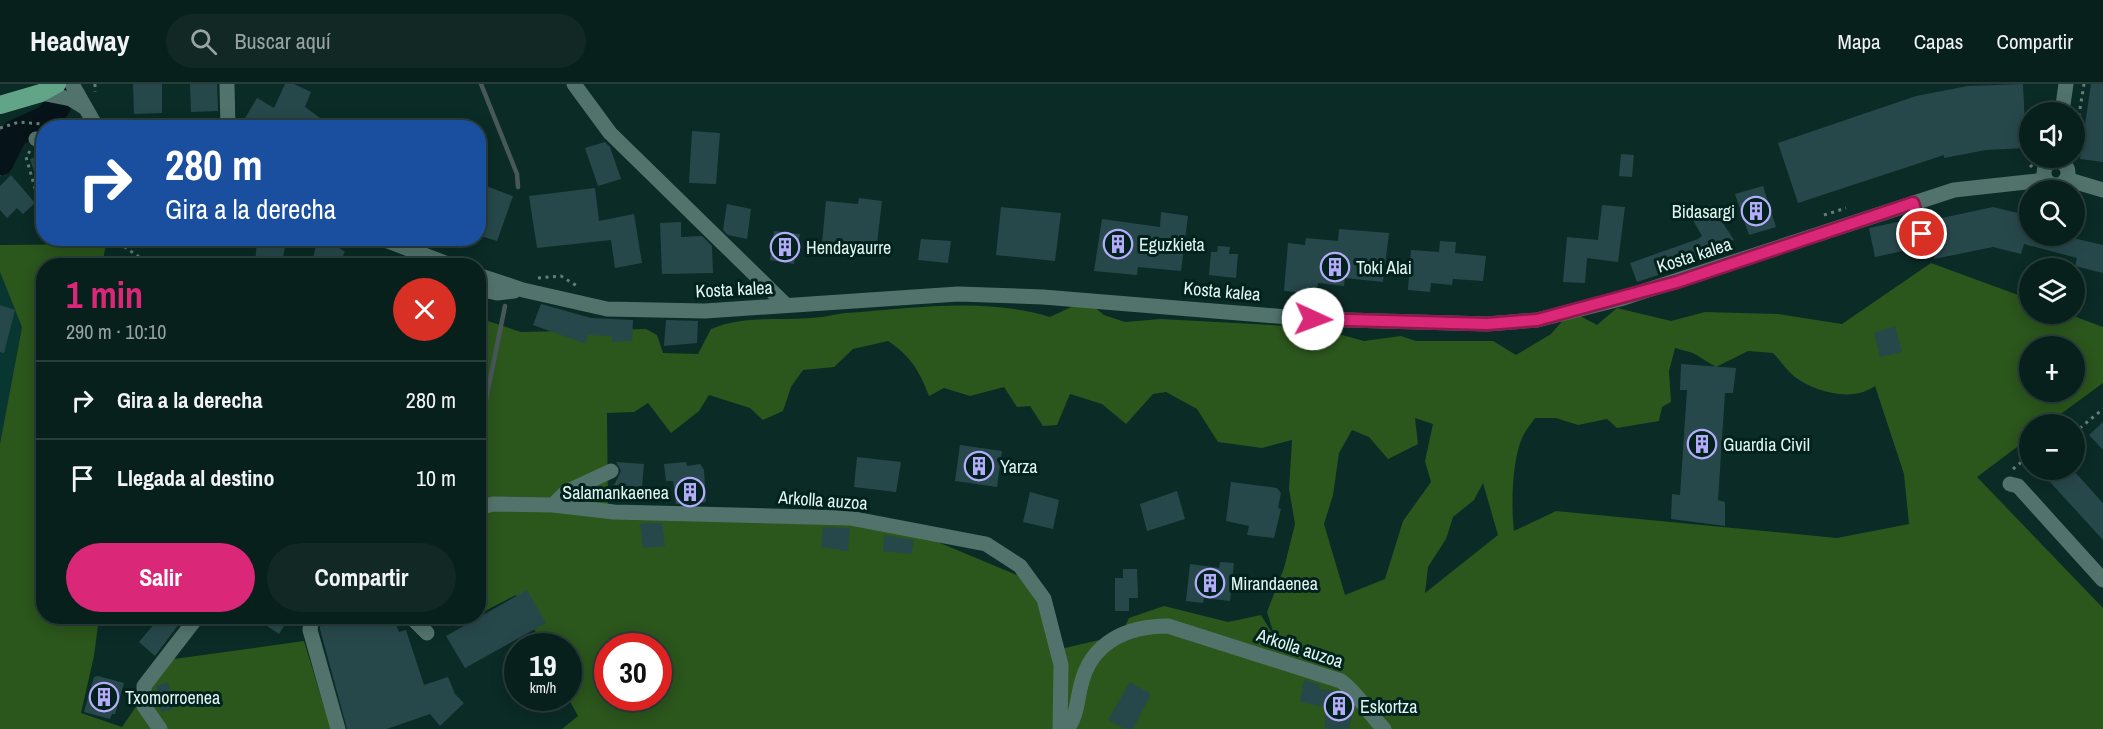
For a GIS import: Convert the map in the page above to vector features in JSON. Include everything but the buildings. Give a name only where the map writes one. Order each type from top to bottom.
[{"type":"main road","points":[[0,105],[36,95],[57,84]]},
{"type":"street","points":[[76,97],[86,84]]},
{"type":"street","points":[[227,84],[228,120]]},
{"type":"street","points":[[574,84],[610,133],[786,305]]},
{"type":"street","points":[[2063,102],[2066,84]]},
{"type":"street","points":[[36,95],[56,94],[76,97],[92,120]]},
{"type":"street","points":[[2044,168],[2045,180]]},
{"type":"street","points":[[2067,168],[2066,179],[2103,190]]},
{"type":"street","name":"Kosta kalea","points":[[523,290],[607,309],[705,311],[958,294],[1054,298],[1313,319],[1487,324],[1537,320],[1663,286],[1954,190],[2019,183]]},
{"type":"street","points":[[1913,203],[1926,250]]},
{"type":"street","points":[[401,246],[432,258]]},
{"type":"street","points":[[486,278],[523,290]]},
{"type":"street","points":[[486,291],[497,293],[523,290]]},
{"type":"street","points":[[553,505],[566,492],[611,471]]},
{"type":"street","points":[[2010,484],[2018,486],[2103,580]]},
{"type":"street","name":"Arkolla auzoa","points":[[486,506],[553,505],[614,512],[850,518],[986,543],[1020,566],[1044,599],[1061,665],[1060,729]]},
{"type":"street","points":[[160,729],[144,706],[144,686],[192,624]]},
{"type":"street","points":[[311,624],[310,630],[338,729]]},
{"type":"street","points":[[418,624],[427,633]]},
{"type":"street","name":"Arkolla auzoa","points":[[1067,729],[1073,722],[1081,682],[1095,656],[1115,635],[1150,626],[1168,626],[1341,681],[1354,691],[1369,714],[1384,729]]},
{"type":"path","points":[[2081,102],[2084,84]]},
{"type":"path","points":[[0,128],[29,121],[36,123]]},
{"type":"path","points":[[36,145],[26,158],[36,192]]},
{"type":"path","points":[[123,246],[141,258]]},
{"type":"path","points":[[2085,424],[2103,409]]},
{"type":"path","points":[[2010,484],[2009,472],[2019,464]]},
{"type":"shaded area","points":[[12,128],[17,138],[0,176],[0,140]]},
{"type":"shaded area","points":[[0,272],[22,327],[0,444]]},
{"type":"green space","points":[[0,245],[106,246],[103,258],[36,258],[36,624],[98,624],[94,656],[81,713],[122,727],[153,682],[174,659],[304,641],[331,729],[0,729],[0,444],[22,327],[0,272]]},
{"type":"green space","points":[[1931,263],[2019,295],[2019,324],[2085,324],[2085,320],[2103,327],[2103,383],[2085,396],[2085,336],[2019,336],[2019,402],[2077,402],[2061,414],[2019,414],[2019,446],[1977,477],[2103,608],[2103,729],[562,729],[578,716],[575,711],[582,711],[582,633],[536,633],[516,595],[486,610],[486,320],[521,332],[646,329],[657,335],[663,353],[698,354],[711,329],[736,322],[814,318],[846,313],[949,306],[1000,307],[1050,317],[1086,300],[1104,315],[1125,322],[1161,319],[1288,326],[1320,329],[1364,341],[1401,336],[1416,341],[1493,341],[1516,355],[1551,334],[1571,311],[1597,325],[1617,308],[1671,321],[1705,312],[1778,314],[1842,324]],"holes":[[[888,341],[913,365],[929,396],[944,388],[970,396],[1004,387],[1017,407],[1030,406],[1043,426],[1057,425],[1070,394],[1102,404],[1126,424],[1153,394],[1166,392],[1197,409],[1218,442],[1262,448],[1292,440],[1289,489],[1295,524],[1284,568],[1267,612],[1275,638],[1261,615],[1228,622],[1164,606],[1129,618],[1121,635],[1056,650],[1029,580],[933,540],[851,518],[608,509],[607,413],[634,412],[648,403],[671,433],[699,411],[709,395],[750,408],[763,420],[783,411],[791,387],[803,370],[834,367],[853,349]],[[1675,348],[1693,353],[1716,367],[1748,351],[1773,353],[1789,372],[1804,383],[1835,394],[1856,394],[1875,386],[1904,474],[1909,524],[1837,538],[1556,511],[1514,531],[1513,497],[1516,459],[1522,438],[1535,418],[1556,418],[1578,425],[1607,419],[1617,428],[1659,421],[1662,407],[1671,402],[1669,371]],[[1415,418],[1433,424],[1425,461],[1431,482],[1403,521],[1385,579],[1345,595],[1324,524],[1333,495],[1339,453],[1352,430],[1369,437],[1388,459],[1418,444]],[[1483,483],[1498,535],[1425,593],[1428,567],[1446,539],[1453,517],[1474,500]]]},
{"type":"waterway","points":[[44,120],[57,107],[62,84]]},
{"type":"waterway","points":[[481,84],[517,174],[518,187]]},
{"type":"waterway","points":[[0,162],[15,133],[36,124]]},
{"type":"waterway","points":[[486,400],[505,306]]},
{"type":"place","name":"Bidasargi","points":[[1756,211]]},
{"type":"place","name":"Eguzkieta","points":[[1118,244]]},
{"type":"place","name":"Hendayaurre","points":[[785,247]]},
{"type":"place","name":"Toki Alai","points":[[1335,267]]},
{"type":"place","name":"Guardia Civil","points":[[1702,444]]},
{"type":"place","name":"Yarza","points":[[979,466]]},
{"type":"place","name":"Salamankaenea","points":[[690,492]]},
{"type":"place","name":"Mirandaenea","points":[[1210,583]]},
{"type":"place","name":"Txomorroenea","points":[[104,697]]},
{"type":"place","name":"Eskortza","points":[[1339,706]]},
{"type":"route","points":[[1313,319],[1487,324],[1537,320],[1677,282],[1913,203],[1922,234]]}]
